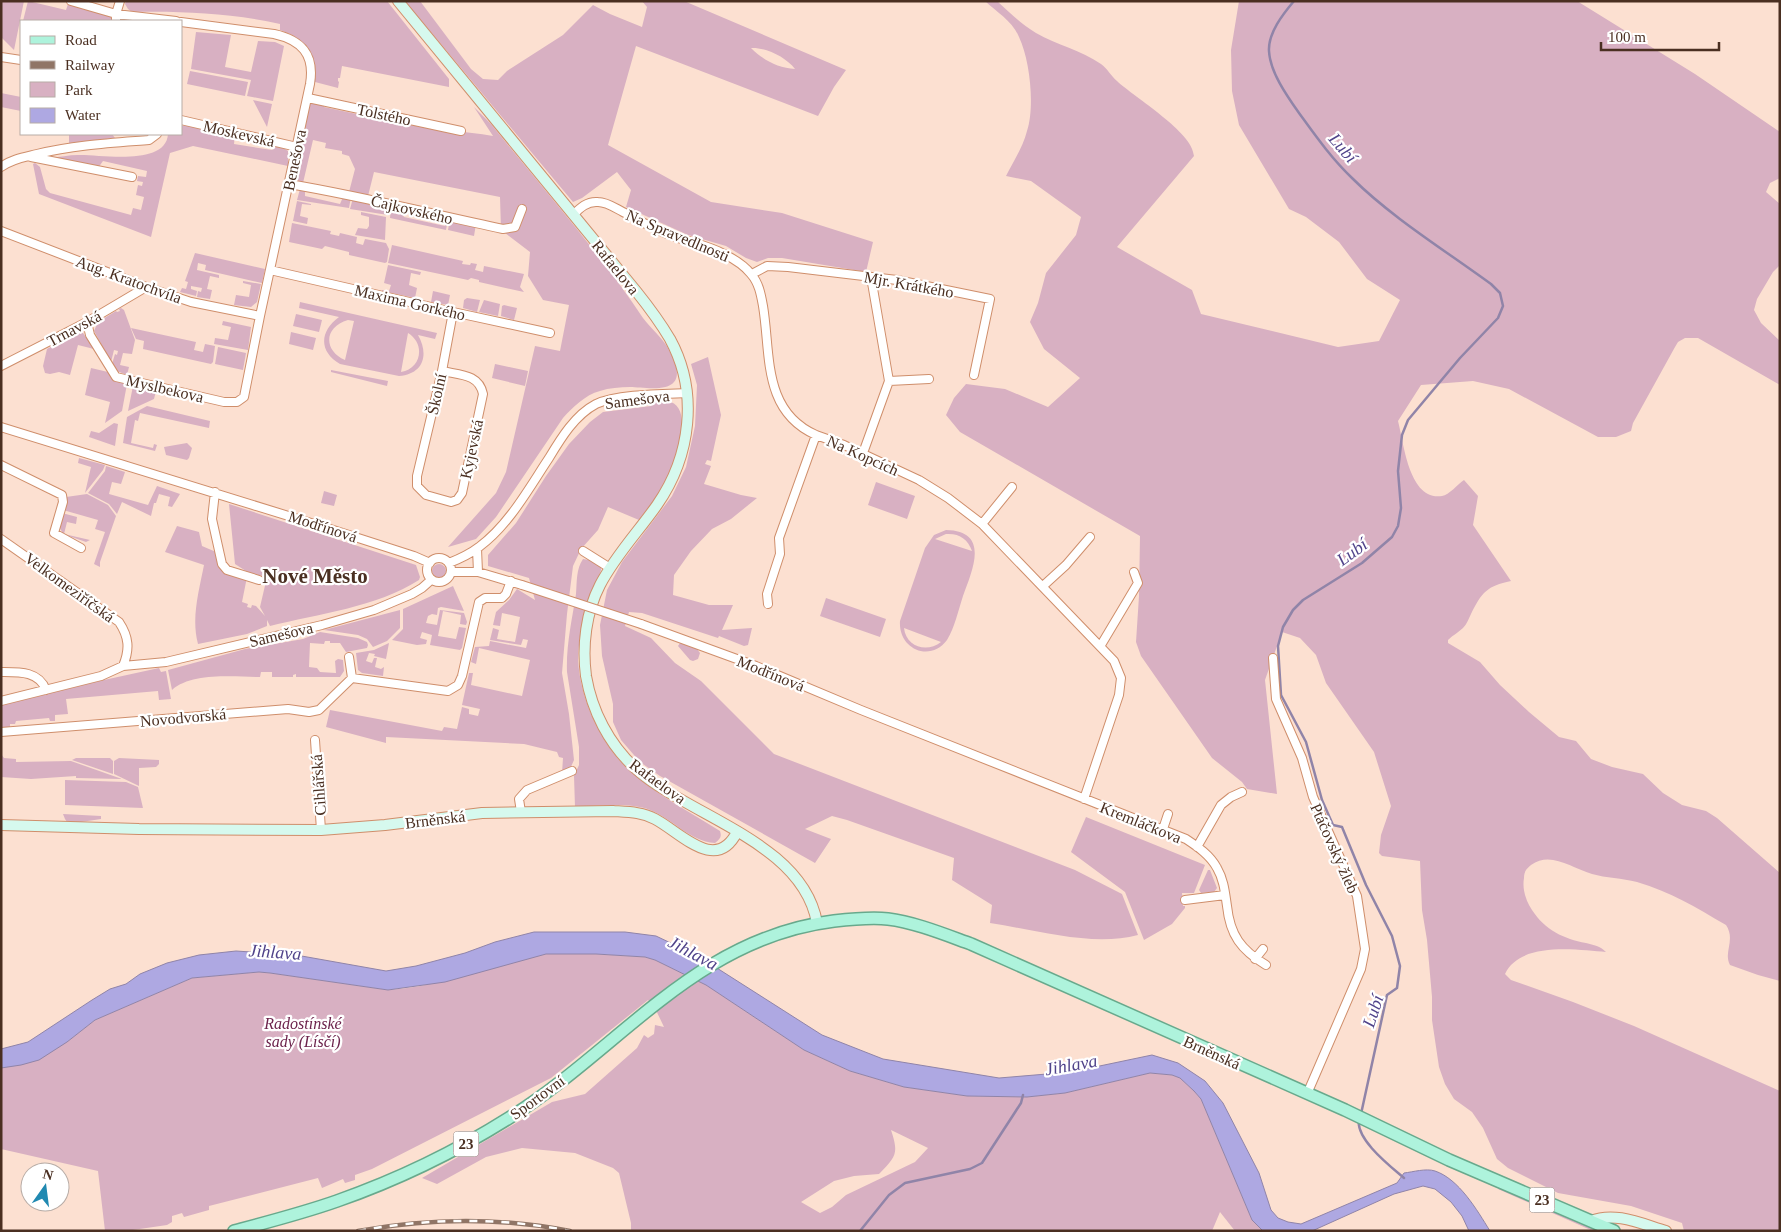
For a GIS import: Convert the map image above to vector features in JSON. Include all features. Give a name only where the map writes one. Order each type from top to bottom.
[{"type":"main road","name":"Rafaelova","points":[[398,1],[657,319],[670,339],[680,361],[687,393],[688,415],[681,456],[675,472],[657,504],[610,568],[601,584],[586,630],[585,651],[588,684],[594,706],[603,726],[620,752],[642,773],[662,788],[737,832]]},
{"type":"main road","name":"Brněnská","points":[[1,825],[139,829],[321,830],[385,825],[474,814],[613,811],[641,814],[656,819],[698,847],[712,850],[724,848],[737,832]]},
{"type":"main road","points":[[737,832],[784,865],[802,887],[814,911],[817,923]]},
{"type":"main road","name":"Brněnská","points":[[817,923],[890,919],[971,944],[1345,1110],[1493,1180],[1591,1221]]},
{"type":"main road","name":"Sportovní","points":[[234,1231],[338,1201],[395,1179],[470,1142],[546,1093],[692,976],[731,952],[778,933],[817,923]]},
{"type":"main road","points":[[1591,1221],[1602,1217],[1615,1217],[1666,1231]]},
{"type":"main road","name":"23","points":[[1591,1221],[1614,1231]]},
{"type":"street","points":[[71,1],[116,17],[161,20]]},
{"type":"street","points":[[116,17],[120,1]]},
{"type":"street","name":"Benešova","points":[[182,22],[287,37],[304,49],[311,62],[312,74],[308,98],[244,397]]},
{"type":"street","points":[[1,57],[20,60]]},
{"type":"street","name":"Tolstého","points":[[308,98],[461,131]]},
{"type":"street","name":"Moskevská","points":[[182,120],[297,147]]},
{"type":"street","points":[[1,167],[8,162],[29,156],[84,145],[148,140],[156,135]]},
{"type":"street","points":[[29,156],[132,177]]},
{"type":"street","name":"Čajkovského","points":[[289,184],[350,195],[503,229],[515,227],[522,208]]},
{"type":"street","name":"Na Spravedlnosti","points":[[573,215],[590,202],[603,202],[670,235],[722,252],[736,260],[752,274]]},
{"type":"street","name":"Aug. Kratochvíla","points":[[1,230],[146,288],[191,302],[260,316]]},
{"type":"street","name":"Mjr. Krátkého","points":[[752,274],[767,266],[777,266],[897,280],[990,299],[974,375]]},
{"type":"street","name":"Maxima Gorkého","points":[[270,270],[550,333]]},
{"type":"street","points":[[752,274],[760,293],[770,373],[775,394],[782,407],[798,424],[816,435]]},
{"type":"street","points":[[863,453],[889,381],[871,277]]},
{"type":"street","name":"Trnavská","points":[[1,366],[87,322],[146,288]]},
{"type":"street","name":"Školní","points":[[417,476],[442,371],[453,312]]},
{"type":"street","name":"Myslbekova","points":[[87,322],[90,335],[116,377],[224,402],[238,402],[244,397]]},
{"type":"street","name":"Kyjevská","points":[[417,476],[417,486],[426,496],[451,502],[457,500],[462,493],[483,394],[481,385],[475,379],[442,371]]},
{"type":"street","points":[[889,381],[929,379]]},
{"type":"street","name":"Samešova","points":[[430,563],[439,559],[449,563],[477,549],[500,527],[558,443],[586,410],[597,404],[613,400],[687,393]]},
{"type":"street","name":"Modřínová","points":[[1,427],[216,492],[405,553],[430,563]]},
{"type":"street","name":"Na Kopcích","points":[[768,604],[767,594],[780,554],[779,538],[816,435],[863,453],[919,480],[948,498],[982,524],[1101,645],[1114,661],[1121,678],[1121,686],[1084,798]]},
{"type":"street","points":[[1,465],[62,495],[63,502],[54,533],[81,548]]},
{"type":"street","points":[[982,524],[1012,487]]},
{"type":"street","points":[[216,492],[212,519],[222,564],[227,570],[258,580]]},
{"type":"street","points":[[1043,586],[1066,565],[1090,537]]},
{"type":"street","name":"Velkomeziříčská","points":[[1,538],[119,622],[128,638],[123,666]]},
{"type":"street","points":[[477,549],[478,572]]},
{"type":"street","points":[[583,551],[610,568]]},
{"type":"street","points":[[430,563],[427,573],[431,580]]},
{"type":"street","points":[[449,563],[451,572]]},
{"type":"street","name":"Samešova","points":[[123,666],[166,662],[322,625],[374,610],[412,594],[431,580],[441,582],[448,579],[451,572]]},
{"type":"street","name":"Modřínová","points":[[451,572],[478,572],[641,624],[756,666],[861,710],[1084,798]]},
{"type":"street","points":[[1101,645],[1138,583],[1134,572]]},
{"type":"street","points":[[349,657],[352,678],[448,691],[458,685],[462,676],[479,602],[485,598],[502,598],[506,594],[511,582]]},
{"type":"street","name":"Ptáčovský žleb","points":[[1274,658],[1276,698],[1302,758],[1313,797],[1357,896],[1365,949],[1362,970],[1307,1094]]},
{"type":"street","points":[[1,701],[101,676],[123,666]]},
{"type":"street","points":[[1,672],[29,674],[44,682],[46,690]]},
{"type":"street","name":"Novodvorská","points":[[1,732],[288,708],[309,712],[319,710],[352,678]]},
{"type":"street","name":"Cihlářská","points":[[315,740],[321,830]]},
{"type":"street","points":[[520,812],[519,798],[527,790],[572,771]]},
{"type":"street","name":"Kremláčkova","points":[[1197,847],[1221,805],[1230,797],[1242,791]]},
{"type":"street","name":"Kremláčkova","points":[[1084,798],[1186,839],[1207,854],[1217,868],[1224,884],[1230,926],[1237,940],[1255,959],[1266,966]]},
{"type":"street","points":[[1162,829],[1168,814]]},
{"type":"street","points":[[1185,900],[1225,895]]},
{"type":"street","points":[[1255,959],[1263,949]]},
{"type":"green space","points":[[1,1],[24,1],[14,50],[1,37]]},
{"type":"green space","points":[[28,1],[66,10],[68,4],[111,16],[111,20],[23,20]]},
{"type":"green space","points":[[126,1],[387,1],[449,79],[449,87],[342,66],[340,78],[338,78],[338,88],[315,82],[314,63],[308,49],[297,38],[280,30],[280,24],[243,17],[206,14],[132,12],[125,4]]},
{"type":"green space","points":[[405,1],[420,1],[471,69],[483,79],[498,80],[507,71],[563,35],[593,5],[642,27],[647,7],[642,1],[684,1],[846,70],[818,116],[636,46],[608,145],[711,202],[782,213],[873,242],[866,272],[782,258],[768,258],[757,262],[726,246],[688,235],[626,207],[631,190],[617,172],[582,198],[573,202]],"holes":[[[751,48],[757,48],[781,57],[795,69],[771,63]]]},
{"type":"green space","points":[[985,1],[997,1],[1020,22],[1036,33],[1101,64],[1125,88],[1174,126],[1191,147],[1194,156],[1117,247],[1192,290],[1201,314],[1338,347],[1379,341],[1400,300],[1367,279],[1339,242],[1306,217],[1289,209],[1239,125],[1232,91],[1231,50],[1239,1],[1577,1],[1695,74],[1780,132],[1780,178],[1770,183],[1766,192],[1780,204],[1780,265],[1773,272],[1757,299],[1754,310],[1761,323],[1780,341],[1780,385],[1698,338],[1685,338],[1678,342],[1675,347],[1633,423],[1631,431],[1616,437],[1598,437],[1509,389],[1473,381],[1421,385],[1398,421],[1410,469],[1415,481],[1422,490],[1431,495],[1442,496],[1464,480],[1478,496],[1473,525],[1511,581],[1496,585],[1486,591],[1467,623],[1448,640],[1448,643],[1480,662],[1500,685],[1559,737],[1576,741],[1591,759],[1612,767],[1643,774],[1663,793],[1682,805],[1706,811],[1717,818],[1780,873],[1780,981],[1730,965],[1728,955],[1730,936],[1726,925],[1683,901],[1661,890],[1637,882],[1597,875],[1554,860],[1539,861],[1531,865],[1524,874],[1524,891],[1532,910],[1543,923],[1563,936],[1597,946],[1606,952],[1566,949],[1536,952],[1523,956],[1512,963],[1505,974],[1511,980],[1634,1026],[1780,1091],[1780,1231],[1684,1231],[1682,1223],[1631,1206],[1558,1193],[1508,1168],[1497,1159],[1483,1128],[1472,1112],[1454,1099],[1445,1084],[1439,1067],[1432,1020],[1432,997],[1427,940],[1422,910],[1420,861],[1382,856],[1379,853],[1381,835],[1391,806],[1374,752],[1326,683],[1316,655],[1300,638],[1282,632],[1265,680],[1277,794],[1247,789],[1242,782],[1212,758],[1141,656],[1136,642],[1140,536],[960,432],[946,415],[954,398],[966,384],[1005,389],[1048,407],[1080,378],[1044,349],[1030,322],[1038,303],[1046,273],[1076,235],[1081,217],[1031,181],[1006,176],[1027,131],[1031,109],[1030,84],[1026,58],[1016,32]]},
{"type":"green space","points":[[196,32],[231,35],[225,67],[251,72],[258,41],[275,42],[284,46],[273,101],[247,96],[251,80],[191,69]]},
{"type":"green space","points":[[190,71],[248,82],[245,96],[187,84]]},
{"type":"green space","points":[[1,93],[20,97],[20,111],[1,107]]},
{"type":"green space","points":[[325,98],[324,107],[403,124],[408,116],[413,117],[410,125],[493,136],[474,107],[491,124],[589,244],[643,318],[664,342],[675,362],[677,375],[674,382],[670,385],[659,388],[626,387],[607,389],[589,395],[575,406],[563,418],[496,517],[476,539],[448,547],[496,493],[506,472],[535,346],[560,351],[569,305],[543,300],[528,276],[530,252],[501,230],[500,197],[374,172],[368,196],[349,192],[355,169],[349,156],[342,154],[342,151],[325,148],[326,143],[313,140],[303,183],[299,182],[295,174],[309,107],[312,100]]},
{"type":"green space","points":[[253,100],[272,104],[267,127]]},
{"type":"green space","points":[[182,126],[235,134],[234,144],[272,150],[276,145],[282,147],[288,151],[288,166],[193,146],[170,153],[151,237],[39,194],[33,164],[35,163],[40,167],[46,189],[50,193],[131,215],[133,208],[141,210],[144,197],[136,195],[138,185],[142,186],[143,182],[137,181],[138,176],[146,177],[147,171],[103,161],[98,168],[51,158],[75,155],[115,157],[144,155],[156,151],[164,144],[168,135],[182,135]]},
{"type":"green space","points":[[69,135],[113,135],[115,138],[69,143]]},
{"type":"green space","points":[[300,189],[305,190],[305,196],[340,204],[343,197],[351,197],[349,208],[297,200]]},
{"type":"green space","points":[[353,198],[389,206],[388,215],[350,209]]},
{"type":"green space","points":[[297,201],[311,204],[302,204],[300,216],[308,218],[307,224],[293,221]]},
{"type":"green space","points":[[391,206],[399,208],[404,217],[445,226],[448,219],[446,230],[390,218]]},
{"type":"green space","points":[[361,212],[386,217],[385,240],[355,235],[358,228],[367,229],[369,226],[369,217],[361,215]]},
{"type":"green space","points":[[450,219],[476,224],[474,236],[448,230]]},
{"type":"green space","points":[[292,223],[331,231],[330,234],[339,236],[340,233],[357,237],[356,243],[363,245],[365,239],[386,243],[389,249],[387,262],[349,255],[349,252],[325,246],[322,249],[289,242]]},
{"type":"green space","points":[[392,245],[463,261],[462,264],[477,264],[475,270],[483,272],[484,266],[524,274],[520,287],[524,292],[479,282],[479,280],[471,278],[468,280],[388,263]]},
{"type":"green space","points":[[195,253],[265,269],[262,283],[205,270],[206,265],[198,263],[197,270],[219,275],[219,278],[210,276],[207,289],[212,290],[210,299],[197,297],[198,291],[201,292],[202,288],[191,286],[191,289],[197,291],[196,296],[180,292],[182,288],[186,289],[188,282],[185,281]]},
{"type":"green space","points":[[388,265],[421,272],[420,275],[411,273],[409,285],[417,288],[415,298],[382,291],[389,291],[391,285],[384,283]]},
{"type":"green space","points":[[243,281],[261,284],[257,302],[251,307],[234,305],[236,295],[249,297],[251,285],[243,283]]},
{"type":"green space","points":[[433,291],[450,295],[448,305],[431,302]]},
{"type":"green space","points":[[467,298],[480,300],[477,312],[463,308],[464,300]]},
{"type":"green space","points":[[484,300],[500,304],[498,316],[479,312]]},
{"type":"green space","points":[[300,302],[437,333],[435,339],[418,335],[423,349],[422,362],[414,371],[399,376],[340,364],[328,353],[324,341],[328,328],[339,317],[299,308]],"holes":[[[348,320],[354,321],[345,360],[333,351],[329,339],[334,328]],[[408,333],[417,343],[419,356],[413,366],[401,372]]]},
{"type":"green space","points":[[502,306],[517,308],[514,320],[501,316]]},
{"type":"green space","points":[[119,309],[124,310],[135,340],[132,354],[123,353],[120,365],[129,367],[127,375],[117,371],[112,364],[118,351],[114,350],[111,362],[94,331],[98,322],[116,311],[120,311]]},
{"type":"green space","points":[[296,314],[322,320],[319,332],[293,326]]},
{"type":"green space","points":[[223,321],[251,327],[248,350],[214,344],[215,338],[228,340],[231,327],[222,325]]},
{"type":"green space","points":[[131,328],[196,342],[194,350],[203,352],[205,344],[215,346],[213,362],[211,364],[143,349],[144,341],[136,339]]},
{"type":"green space","points":[[81,330],[94,349],[78,345],[70,375],[59,372],[45,373],[43,366],[47,349]]},
{"type":"green space","points":[[291,332],[316,338],[313,350],[289,344]]},
{"type":"green space","points":[[218,347],[246,353],[243,370],[215,364]]},
{"type":"green space","points":[[708,357],[721,415],[711,461],[707,460],[705,464],[711,466],[704,484],[757,498],[731,519],[712,529],[691,551],[674,575],[673,595],[709,605],[733,605],[722,630],[752,628],[748,645],[744,646],[719,636],[718,638],[642,613],[629,612],[625,626],[651,638],[675,663],[701,681],[774,754],[1075,870],[1122,894],[1138,935],[1102,939],[1083,938],[990,923],[992,905],[952,880],[954,858],[832,816],[805,829],[831,839],[815,863],[660,776],[640,762],[621,740],[613,722],[613,704],[602,656],[600,625],[607,590],[622,562],[672,496],[686,467],[695,426],[697,385],[691,364]]},
{"type":"green space","points":[[495,364],[528,371],[525,386],[492,378]]},
{"type":"green space","points":[[91,368],[108,372],[114,380],[127,384],[122,411],[105,423],[110,402],[85,395]]},
{"type":"green space","points":[[331,370],[388,381],[387,386],[331,372]]},
{"type":"green space","points":[[134,381],[157,387],[154,399],[128,411]]},
{"type":"green space","points":[[667,401],[676,405],[681,414],[682,426],[676,454],[662,488],[639,520],[608,507],[598,530],[581,549],[573,566],[562,673],[574,760],[570,769],[562,773],[563,758],[559,757],[557,752],[524,744],[386,737],[386,743],[326,727],[330,710],[442,731],[444,727],[457,729],[462,707],[469,709],[469,714],[478,716],[480,709],[462,705],[469,673],[473,673],[471,685],[522,696],[530,660],[479,648],[476,664],[471,662],[475,647],[489,646],[490,641],[526,648],[528,640],[523,639],[521,645],[490,640],[493,628],[499,630],[497,639],[515,642],[520,617],[502,613],[500,626],[493,625],[496,612],[509,600],[517,589],[535,600],[529,578],[488,566],[488,555],[516,523],[569,444],[590,422],[603,412],[651,406],[651,403]]},
{"type":"green space","points":[[147,406],[210,421],[209,428],[140,413],[138,421],[135,420],[131,443],[153,448],[154,444],[157,445],[155,451],[123,443],[127,417]]},
{"type":"green space","points":[[114,423],[118,424],[115,446],[89,437],[91,431],[99,433]]},
{"type":"green space","points":[[187,443],[192,448],[187,460],[166,455],[164,447]]},
{"type":"green space","points":[[79,458],[105,465],[85,493],[91,467],[78,463]]},
{"type":"green space","points":[[106,466],[125,472],[121,484],[112,482],[109,494],[148,505],[157,486],[180,494],[172,507],[168,506],[170,497],[159,494],[156,503],[154,503],[151,516],[122,502],[117,514],[109,504],[88,493],[105,471]]},
{"type":"green space","points":[[876,482],[915,496],[907,519],[868,505]]},
{"type":"green space","points":[[324,491],[337,495],[334,506],[321,503]]},
{"type":"green space","points":[[87,494],[108,505],[116,516],[100,567],[94,564],[105,532],[95,529],[98,520],[63,510],[66,497]]},
{"type":"green space","points":[[229,504],[416,565],[420,577],[419,580],[385,597],[347,609],[270,626],[267,620],[267,626],[247,634],[198,644],[195,624],[204,565],[165,552],[177,526],[199,532],[202,546],[216,552],[218,562],[247,577],[242,602],[248,604],[247,607],[256,606],[265,616],[260,607],[267,577],[249,573],[235,564]]},
{"type":"green space","points":[[62,513],[77,517],[76,524],[67,522],[64,534],[90,540],[86,542],[63,534],[59,526]]},
{"type":"green space","points":[[946,530],[960,532],[969,537],[974,545],[975,554],[950,635],[940,647],[932,651],[924,651],[916,650],[904,639],[900,621],[925,548],[934,535]],"holes":[[[946,534],[962,538],[968,543],[972,551],[935,539]],[[904,628],[941,642],[930,647],[918,646],[909,640]]]},
{"type":"green space","points":[[583,559],[589,560],[601,567],[585,611],[578,656],[583,691],[594,721],[610,749],[631,772],[663,796],[720,831],[720,838],[715,843],[689,834],[650,810],[633,806],[613,805],[575,807],[574,776],[579,765],[579,747],[567,672],[567,652],[577,576]]},
{"type":"green space","points":[[436,564],[442,564],[446,571],[442,578],[436,578],[432,574],[432,568]]},
{"type":"green space","points":[[453,586],[464,611],[441,607],[438,608],[437,615],[432,614],[428,616],[426,623],[437,625],[440,610],[464,613],[466,625],[460,624],[461,615],[443,611],[438,636],[456,639],[459,627],[466,628],[460,650],[430,645],[432,635],[422,632],[420,638],[427,640],[426,644],[417,645],[392,640],[403,629],[403,609]]},
{"type":"green space","points":[[826,598],[886,619],[880,637],[820,616]]},
{"type":"green space","points":[[400,610],[400,628],[387,641],[373,647],[367,639],[358,635],[324,630]]},
{"type":"green space","points":[[320,632],[358,638],[367,642],[368,645],[367,648],[346,652],[340,643],[325,641],[324,644],[310,643],[309,667],[317,668],[320,672],[336,673],[335,661],[338,659],[343,660],[344,671],[340,677],[296,677],[296,674],[293,677],[272,677],[272,672],[261,672],[260,677],[226,676],[191,680],[180,684],[172,690],[168,670],[245,649],[303,639]]},
{"type":"green space","points":[[389,643],[386,659],[369,653],[366,661],[372,663],[374,658],[377,658],[375,667],[381,669],[384,667],[383,676],[362,673],[358,670],[356,653],[374,650]]},
{"type":"green space","points":[[680,643],[697,649],[700,653],[698,659],[690,660],[678,646]]},
{"type":"green space","points":[[159,668],[161,672],[166,671],[171,699],[159,700],[158,691],[66,699],[68,714],[55,715],[55,721],[50,721],[49,718],[16,721],[15,724],[10,724],[10,729],[1,727],[1,704],[3,702]]},
{"type":"green space","points":[[1,754],[4,758],[16,759],[16,762],[71,761],[122,779],[76,778],[76,776],[31,779],[1,777]]},
{"type":"green space","points":[[76,758],[110,758],[113,761],[113,774],[72,760]]},
{"type":"green space","points":[[119,758],[159,760],[159,764],[156,767],[139,768],[139,786],[114,774],[114,761]]},
{"type":"green space","points":[[65,780],[126,782],[138,787],[143,808],[65,805]]},
{"type":"green space","points":[[63,814],[101,816],[101,819],[67,822]]},
{"type":"green space","points":[[1086,817],[1205,865],[1194,893],[1182,893],[1183,906],[1185,908],[1172,924],[1144,940],[1125,892],[1071,852]]},
{"type":"green space","points":[[1208,870],[1210,870],[1217,888],[1214,892],[1201,893],[1199,890]]},
{"type":"green space","name":"Radostínské sady (Lísčí)","points":[[546,954],[596,954],[645,957],[706,985],[804,1050],[850,1071],[904,1087],[967,1096],[1027,1097],[1065,1093],[1150,1073],[1172,1075],[1180,1078],[1201,1099],[1252,1220],[1263,1231],[1235,1231],[1220,1212],[1212,1231],[631,1231],[631,1223],[619,1173],[613,1168],[575,1153],[522,1148],[486,1157],[437,1184],[422,1178],[552,1102],[585,1094],[637,1048],[644,1035],[648,1038],[654,1034],[655,1025],[664,1027],[654,1006],[648,1000],[551,1078],[372,1169],[355,1175],[355,1180],[345,1183],[343,1179],[322,1188],[318,1178],[209,1206],[209,1210],[184,1217],[182,1213],[172,1216],[172,1222],[167,1225],[126,1231],[105,1231],[98,1171],[70,1165],[70,1162],[58,1162],[1,1149],[1,1068],[67,1042],[95,1020],[192,978],[259,972],[388,990],[428,985]],"holes":[[[891,1130],[928,1148],[915,1162],[846,1195],[832,1207],[820,1213],[801,1202],[834,1181],[854,1176],[879,1174],[894,1154],[895,1144]]]},
{"type":"green space","points":[[1500,1188],[1602,1231],[1593,1231],[1498,1189]]},
{"type":"water","points":[[534,932],[625,932],[656,936],[698,956],[822,1035],[883,1059],[999,1078],[1071,1072],[1152,1055],[1178,1063],[1205,1081],[1223,1103],[1259,1173],[1271,1210],[1278,1218],[1301,1224],[1397,1183],[1404,1173],[1428,1170],[1444,1175],[1460,1188],[1490,1231],[1469,1231],[1462,1216],[1451,1202],[1435,1189],[1423,1186],[1394,1194],[1312,1231],[1263,1231],[1252,1220],[1201,1099],[1180,1078],[1172,1075],[1150,1073],[1065,1093],[1027,1097],[967,1096],[904,1087],[850,1071],[804,1050],[706,985],[645,957],[596,954],[546,954],[445,982],[388,990],[259,972],[192,978],[95,1020],[67,1042],[39,1060],[1,1068],[1,1049],[28,1042],[110,989],[126,984],[140,974],[167,963],[199,955],[236,951],[296,955],[386,971],[416,966]]},
{"type":"waterway","name":"Lubí","points":[[1294,1],[1281,18],[1269,44],[1272,67],[1294,106],[1317,138],[1352,178],[1401,220],[1491,284],[1500,293],[1503,306],[1498,318],[1460,358],[1408,420],[1402,435],[1398,471],[1401,508],[1398,526],[1392,537],[1362,563],[1303,600],[1293,610],[1283,627],[1278,646],[1281,695],[1306,742],[1322,800],[1333,825],[1342,827],[1366,885],[1392,936],[1400,966],[1397,988],[1387,995],[1361,1114]]},
{"type":"waterway","points":[[860,1231],[889,1195],[905,1183],[970,1169],[982,1163],[1021,1103],[1023,1095]]},
{"type":"waterway","name":"Lubí","points":[[1359,1119],[1359,1127],[1368,1143],[1375,1152],[1404,1178]]},
{"type":"railway","points":[[358,1231],[411,1224],[464,1221],[517,1223],[570,1231]]},
{"type":"district","name":"Nové Město","points":[[315,576]]},
{"type":"water label","name":"Jihlava","points":[[275,952]]},
{"type":"water label","name":"Jihlava","points":[[693,953]]},
{"type":"water label","name":"Jihlava","points":[[1071,1065]]}]
